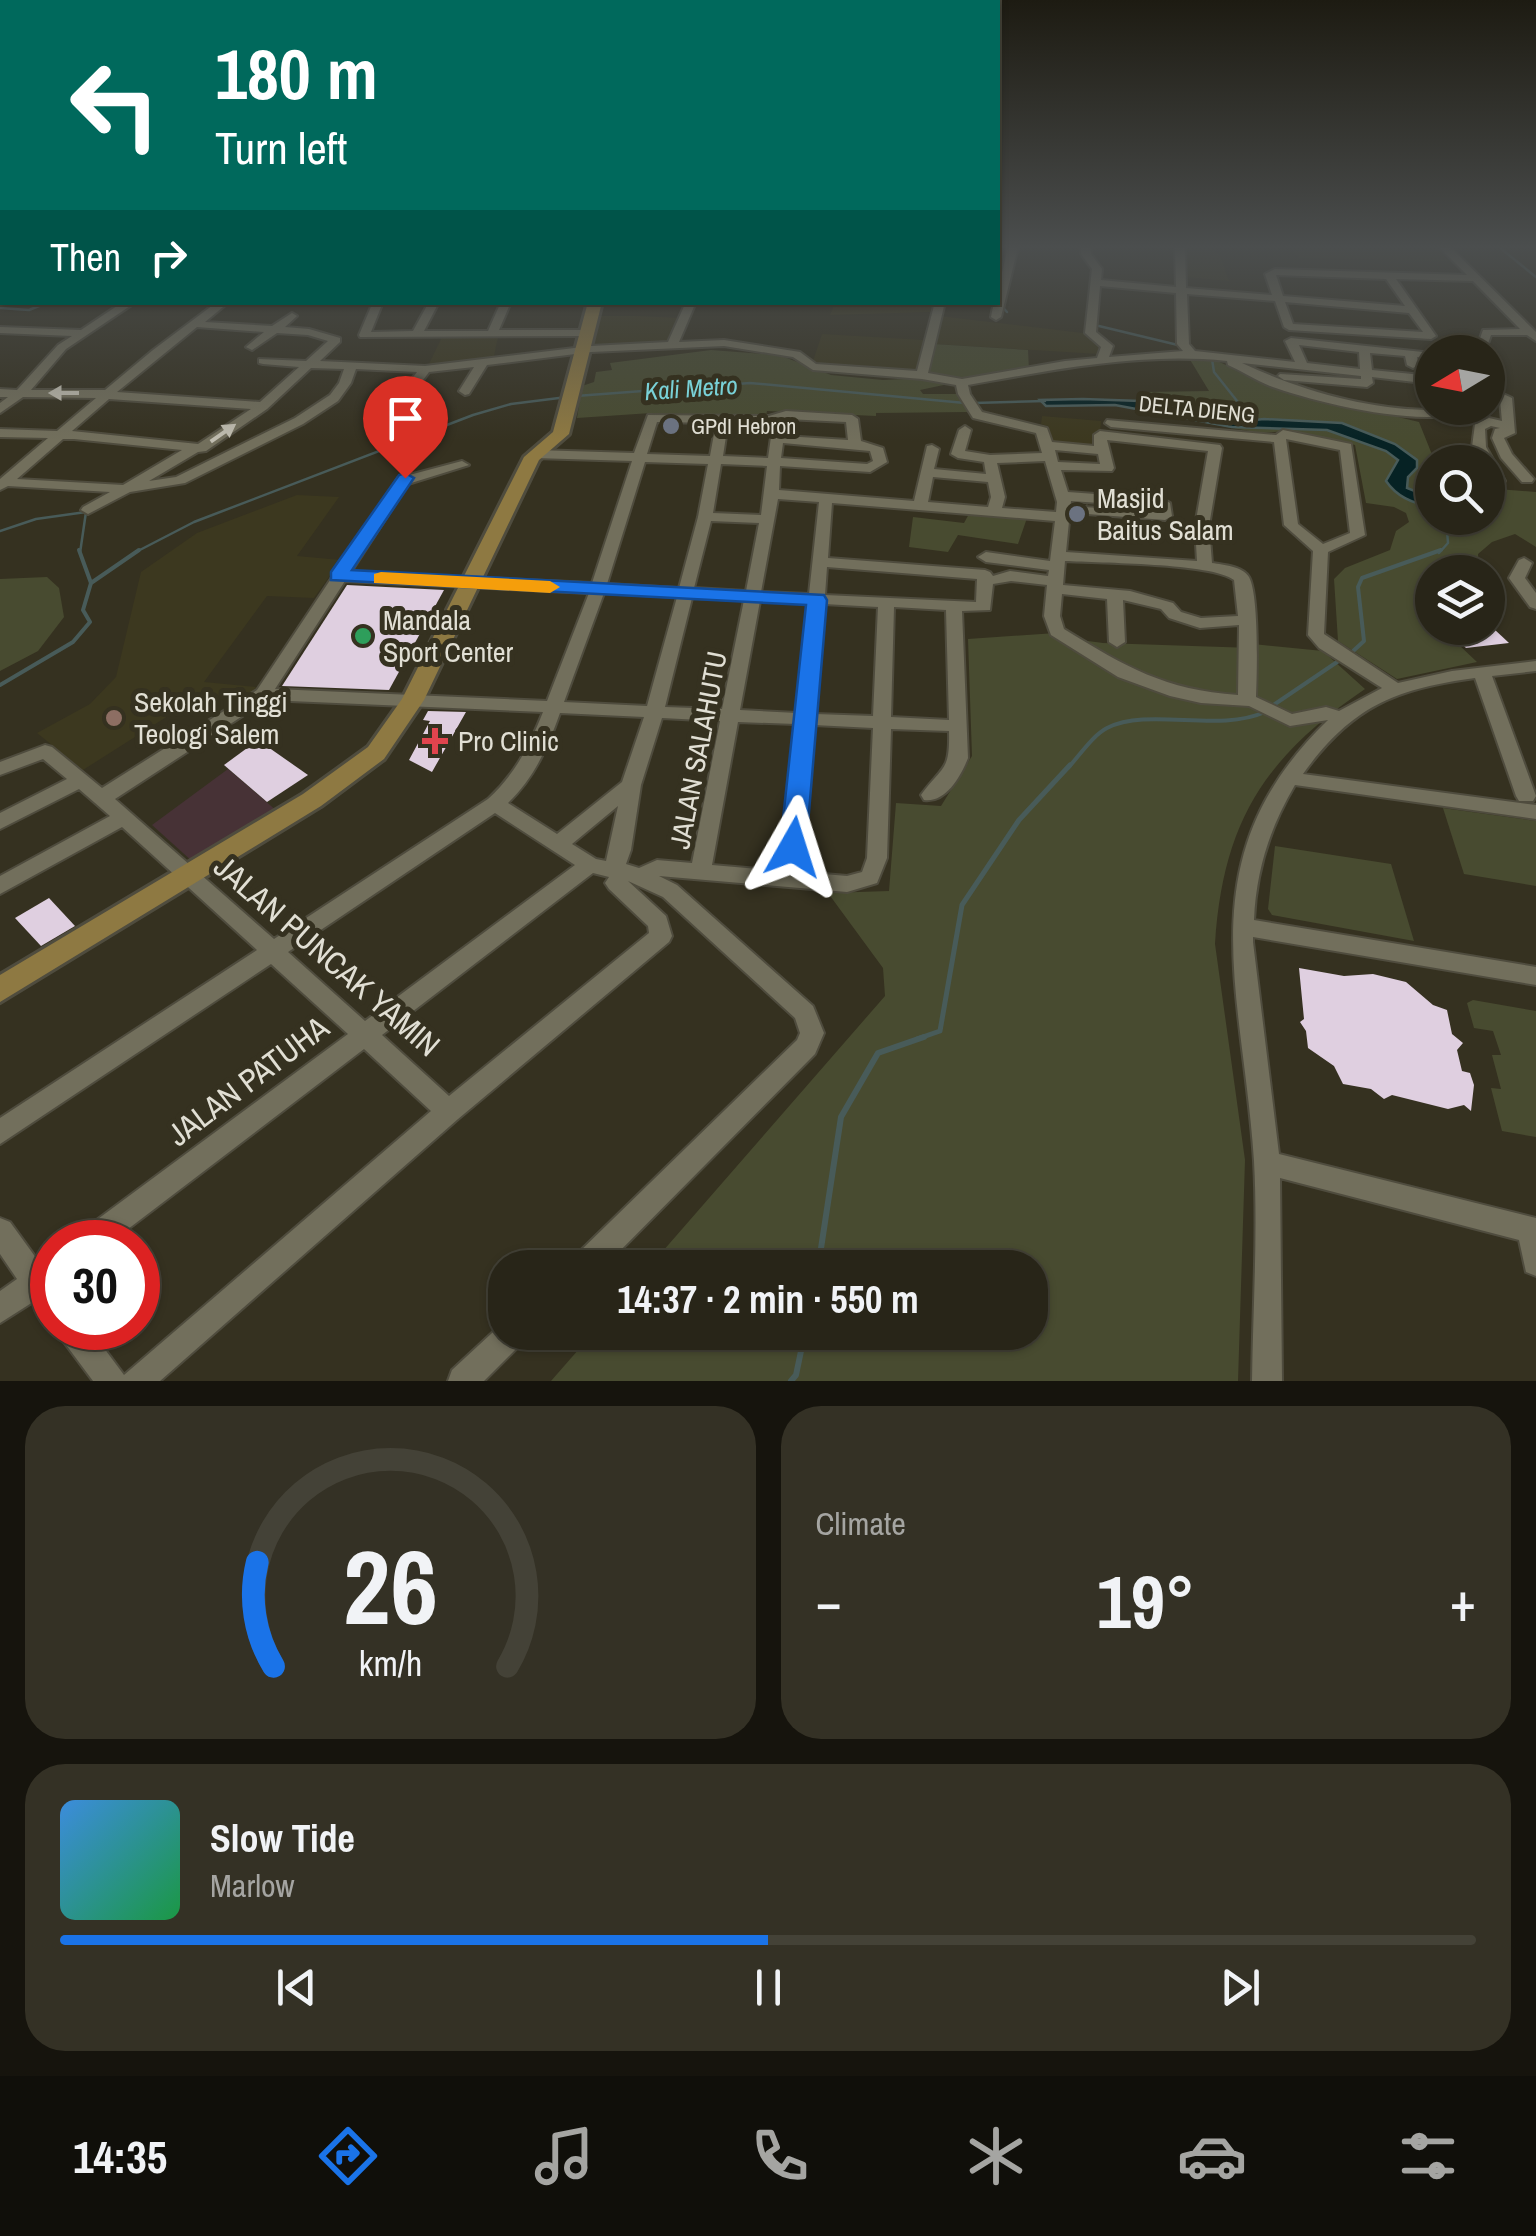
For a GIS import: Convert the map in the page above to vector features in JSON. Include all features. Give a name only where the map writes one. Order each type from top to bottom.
[{"type":"main road","points":[[188,876],[351,774],[376,753],[413,700],[535,454],[557,440],[562,431],[592,311]]},
{"type":"main road","name":"JALAN PUNCAK YAMIN","points":[[0,990],[188,876]]},
{"type":"street","points":[[0,410],[21,393],[62,347],[116,311]]},
{"type":"street","points":[[2,484],[211,311]]},
{"type":"street","points":[[373,311],[362,332],[585,333]]},
{"type":"street","points":[[417,335],[429,311]]},
{"type":"street","points":[[492,335],[502,311]]},
{"type":"street","points":[[672,346],[687,311]]},
{"type":"street","points":[[922,375],[938,311]]},
{"type":"street","points":[[1092,311],[1090,333],[1107,346],[1101,362]]},
{"type":"street","points":[[1187,311],[1200,353]]},
{"type":"street","points":[[1283,311],[1289,327],[1429,338],[1432,335],[1415,311]]},
{"type":"street","points":[[1507,311],[1527,332]]},
{"type":"street","points":[[252,348],[292,316]]},
{"type":"street","points":[[1527,332],[1536,321]]},
{"type":"street","points":[[0,433],[203,447],[263,406],[313,364],[336,338],[276,329],[194,324]]},
{"type":"street","points":[[0,330],[83,333]]},
{"type":"street","points":[[1486,335],[1527,332]]},
{"type":"street","points":[[1302,364],[1291,340],[1364,348],[1415,362]]},
{"type":"street","points":[[263,362],[424,370],[582,350],[728,344],[796,354],[814,367],[838,372],[922,375],[963,388],[1064,364],[1200,353],[1302,364],[1368,383],[1364,348]]},
{"type":"street","points":[[40,346],[62,347]]},
{"type":"street","points":[[1200,353],[1279,385],[1415,414]]},
{"type":"street","points":[[465,391],[481,365]]},
{"type":"street","points":[[2,484],[126,489],[180,480],[299,421],[334,398],[351,366]]},
{"type":"street","points":[[1366,370],[1415,366]]},
{"type":"street","points":[[403,399],[424,370]]},
{"type":"street","points":[[1284,376],[1341,376]]},
{"type":"street","points":[[1341,376],[1345,400]]},
{"type":"street","points":[[178,399],[189,388]]},
{"type":"street","points":[[963,388],[976,413],[1038,428],[1051,456],[1064,507],[1052,624],[1070,641],[1142,680],[1201,698],[1253,702],[1283,718],[1326,714],[1341,718]]},
{"type":"street","points":[[0,393],[108,394],[263,406]]},
{"type":"street","points":[[1505,398],[1509,433],[1500,432],[1498,438],[1506,455],[1527,479]]},
{"type":"street","points":[[0,1132],[496,804],[514,786],[531,760],[553,710],[652,418],[852,418],[855,444]]},
{"type":"street","points":[[137,1381],[449,1111],[661,936],[658,922],[616,883],[617,870],[631,785],[655,711],[706,517],[723,418]]},
{"type":"street","points":[[535,454],[876,467],[880,462],[876,448],[778,440],[778,430],[770,420]]},
{"type":"street","points":[[1480,445],[1479,426],[1489,422],[1510,427]]},
{"type":"street","name":"DELTA DIENG","points":[[1111,423],[1280,439]]},
{"type":"street","points":[[965,430],[958,454],[991,458],[1051,456],[1083,448],[1104,450],[1107,468],[1088,468],[1051,456]]},
{"type":"street","name":"DELTA DIENG","points":[[1283,434],[1346,448],[1357,537],[1320,550],[1290,524],[1280,439],[1283,434]]},
{"type":"street","points":[[1100,450],[1100,435],[1215,448],[1202,526],[1205,566]]},
{"type":"street","name":"JALAN SALAHUTU","points":[[700,870],[772,494],[778,440]]},
{"type":"street","points":[[88,510],[195,448]]},
{"type":"street","points":[[1083,448],[1088,468]]},
{"type":"street","points":[[920,504],[932,449]]},
{"type":"street","points":[[991,458],[996,480],[994,512]]},
{"type":"street","points":[[100,800],[263,694],[405,478],[462,464]]},
{"type":"street","points":[[929,474],[996,480]]},
{"type":"street","points":[[772,494],[994,512],[1149,500],[1163,503],[1165,516],[1088,510]]},
{"type":"street","points":[[790,880],[826,497]]},
{"type":"street","points":[[706,517],[767,520]]},
{"type":"street","points":[[1320,550],[1316,631],[1333,650],[1397,690]]},
{"type":"street","points":[[986,557],[1058,573],[1115,595],[1168,606],[1175,616],[1200,623],[1247,620]]},
{"type":"street","points":[[338,576],[984,607],[984,576],[819,562]]},
{"type":"street","points":[[1524,563],[1517,578],[1536,604]]},
{"type":"street","points":[[997,580],[1010,576],[1205,566],[1241,576],[1253,702]]},
{"type":"street","points":[[1115,595],[1116,642]]},
{"type":"street","points":[[617,870],[700,870],[847,884],[860,883],[875,870],[886,604]]},
{"type":"street","points":[[931,795],[953,772],[959,758],[954,608]]},
{"type":"street","points":[[1266,1381],[1267,1162],[1242,926],[1242,905],[1258,837],[1271,804],[1289,778],[1341,718],[1374,698],[1397,690],[1482,672],[1536,666]]},
{"type":"street","points":[[1289,778],[1531,804],[1482,672]]},
{"type":"street","points":[[263,694],[958,726]]},
{"type":"street","points":[[0,769],[32,754],[48,752],[188,876]]},
{"type":"street","points":[[0,822],[79,780]]},
{"type":"street","points":[[559,844],[631,785]]},
{"type":"street","points":[[496,804],[559,844],[670,891],[805,1013],[812,1033],[806,1047],[601,1250]]},
{"type":"street","points":[[0,886],[124,818]]},
{"type":"street","name":"JALAN PATUHA","points":[[119,1220],[366,1036],[617,870]]},
{"type":"street","name":"JALAN PUNCAK YAMIN","points":[[188,876],[449,1111]]},
{"type":"street","points":[[1242,926],[1536,976]]},
{"type":"street","points":[[1267,1162],[1533,1230],[1536,1262]]},
{"type":"street","points":[[0,1231],[30,1265]]},
{"type":"street","points":[[0,1309],[30,1294]]},
{"type":"street","points":[[88,1350],[112,1381]]},
{"type":"street","points":[[463,1381],[495,1350]]},
{"type":"shaded area","points":[[831,311],[930,311],[930,312],[830,315]]},
{"type":"shaded area","points":[[600,316],[682,318],[670,344],[597,347],[589,343]]},
{"type":"shaded area","points":[[939,316],[1091,334],[1104,346],[1099,354],[933,344]]},
{"type":"shaded area","points":[[822,334],[924,340],[919,370],[875,372],[812,364]]},
{"type":"shaded area","points":[[442,337],[498,337],[493,361],[428,366]]},
{"type":"shaded area","points":[[1042,416],[1101,421],[1099,449],[1051,446],[1048,426],[1041,424]]},
{"type":"shaded area","points":[[297,495],[339,497],[297,556],[341,560],[314,598],[267,596],[204,682],[256,687],[249,698],[201,695],[83,770],[37,733],[90,704],[116,677],[141,572],[197,533]]},
{"type":"shaded area","points":[[228,769],[278,812],[193,862],[152,825]]},
{"type":"green space","points":[[933,344],[1028,350],[1029,370],[960,380],[926,374]]},
{"type":"green space","points":[[711,350],[779,355],[831,375],[883,380],[925,378],[953,383],[920,390],[923,394],[958,394],[968,412],[876,416],[767,411],[766,416],[651,413],[577,418],[582,386],[594,382],[596,372],[612,370],[610,363]]},
{"type":"green space","points":[[1189,358],[1213,359],[1273,387],[1415,421],[1428,445],[1415,445],[1415,535],[1505,535],[1505,490],[1536,492],[1536,547],[1515,534],[1492,542],[1478,555],[1415,555],[1415,645],[1459,645],[1477,662],[1397,679],[1338,641],[1334,579],[1345,568],[1390,550],[1396,531],[1409,522],[1406,513],[1366,503],[1355,445],[1291,431],[1260,433],[1156,414],[1144,392],[1209,391]]},
{"type":"green space","points":[[970,512],[1027,518],[1018,544],[958,535],[948,552],[909,547],[913,517],[964,523]]},
{"type":"green space","points":[[47,577],[59,588],[64,617],[38,651],[0,671],[0,579]]},
{"type":"green space","points":[[1056,633],[1145,678],[1073,639],[1253,648],[1253,644],[1323,651],[1365,689],[1300,740],[1256,796],[1228,862],[1220,901],[1215,944],[1245,1160],[1238,1381],[551,1381],[578,1350],[1048,1350],[1048,1250],[664,1250],[885,996],[883,968],[828,893],[889,891],[896,803],[941,806],[972,756],[968,639]]},
{"type":"green space","points":[[1443,808],[1536,821],[1536,886],[1464,874]]},
{"type":"green space","points":[[1275,846],[1391,864],[1414,941],[1272,915],[1268,909]]},
{"type":"green space","points":[[1473,1000],[1536,1011],[1536,1137],[1502,1131],[1491,1088],[1501,1089],[1492,1055],[1501,1055],[1493,1031],[1474,1028],[1467,1003]]},
{"type":"water","points":[[1040,400],[1141,401],[1235,422],[1264,419],[1342,423],[1395,444],[1415,459],[1415,470],[1408,477],[1407,488],[1415,491],[1415,503],[1386,481],[1398,460],[1386,451],[1327,430],[1232,427],[1115,405],[1046,406]]},
{"type":"building","name":"Mandala Sport Center","points":[[347,585],[444,590],[389,690],[282,686]]},
{"type":"building","name":"Pro Clinic","points":[[428,711],[466,712],[432,772],[409,760],[430,721],[423,720]]},
{"type":"building","points":[[258,740],[308,775],[267,802],[224,765]]},
{"type":"building","points":[[49,898],[75,926],[41,946],[15,918]]},
{"type":"building","points":[[1299,968],[1344,976],[1373,974],[1406,982],[1433,1005],[1447,1010],[1452,1034],[1463,1043],[1457,1050],[1462,1071],[1470,1073],[1474,1085],[1471,1111],[1464,1105],[1448,1109],[1392,1095],[1384,1099],[1371,1089],[1343,1084],[1334,1066],[1308,1048],[1306,1031],[1300,1022],[1304,1019]]},
{"type":"waterway","points":[[1099,326],[1182,346]]},
{"type":"waterway","points":[[1212,359],[1214,372],[1253,421]]},
{"type":"waterway","name":"Kali Metro","points":[[576,396],[750,383],[965,403]]},
{"type":"waterway","name":"Kali Metro","points":[[137,552],[194,522],[473,415],[511,404],[567,397]]},
{"type":"waterway","name":"Kali Metro","points":[[974,403],[1045,401]]},
{"type":"waterway","points":[[0,531],[36,519],[86,512],[80,553]]},
{"type":"waterway","points":[[1439,553],[1448,543],[1447,535]]},
{"type":"waterway","points":[[1351,653],[1364,641],[1358,587],[1362,578],[1441,550]]},
{"type":"waterway","name":"Kali Metro","points":[[91,583],[137,552]]},
{"type":"waterway","points":[[80,553],[91,583]]},
{"type":"waterway","name":"Kali Metro","points":[[0,685],[73,642],[90,622],[83,610],[91,583]]},
{"type":"waterway","points":[[1272,706],[1343,658]]},
{"type":"waterway","points":[[1068,768],[1102,731],[1124,722],[1226,720],[1265,712]]},
{"type":"waterway","points":[[917,1039],[940,1031],[962,905],[1019,820],[1070,765]]},
{"type":"waterway","points":[[821,1250],[841,1117],[878,1053],[924,1037]]},
{"type":"waterway","points":[[791,1381],[801,1350]]},
{"type":"tunnel","points":[[1066,508],[1087,510]]},
{"type":"slow traffic","points":[[381,578],[550,587]]},
{"type":"place","name":"GPdI Hebron","points":[[671,426]]},
{"type":"place","name":"Masjid Baitus Salam","points":[[1077,514]]},
{"type":"place","name":"Mandala Sport Center","points":[[363,636]]},
{"type":"place","name":"Sekolah Tinggi Teologi Salem","points":[[114,718]]},
{"type":"place","name":"Pro Clinic","points":[[435,741]]},
{"type":"route","points":[[405,478],[338,576],[817,600],[793,847]]}]
